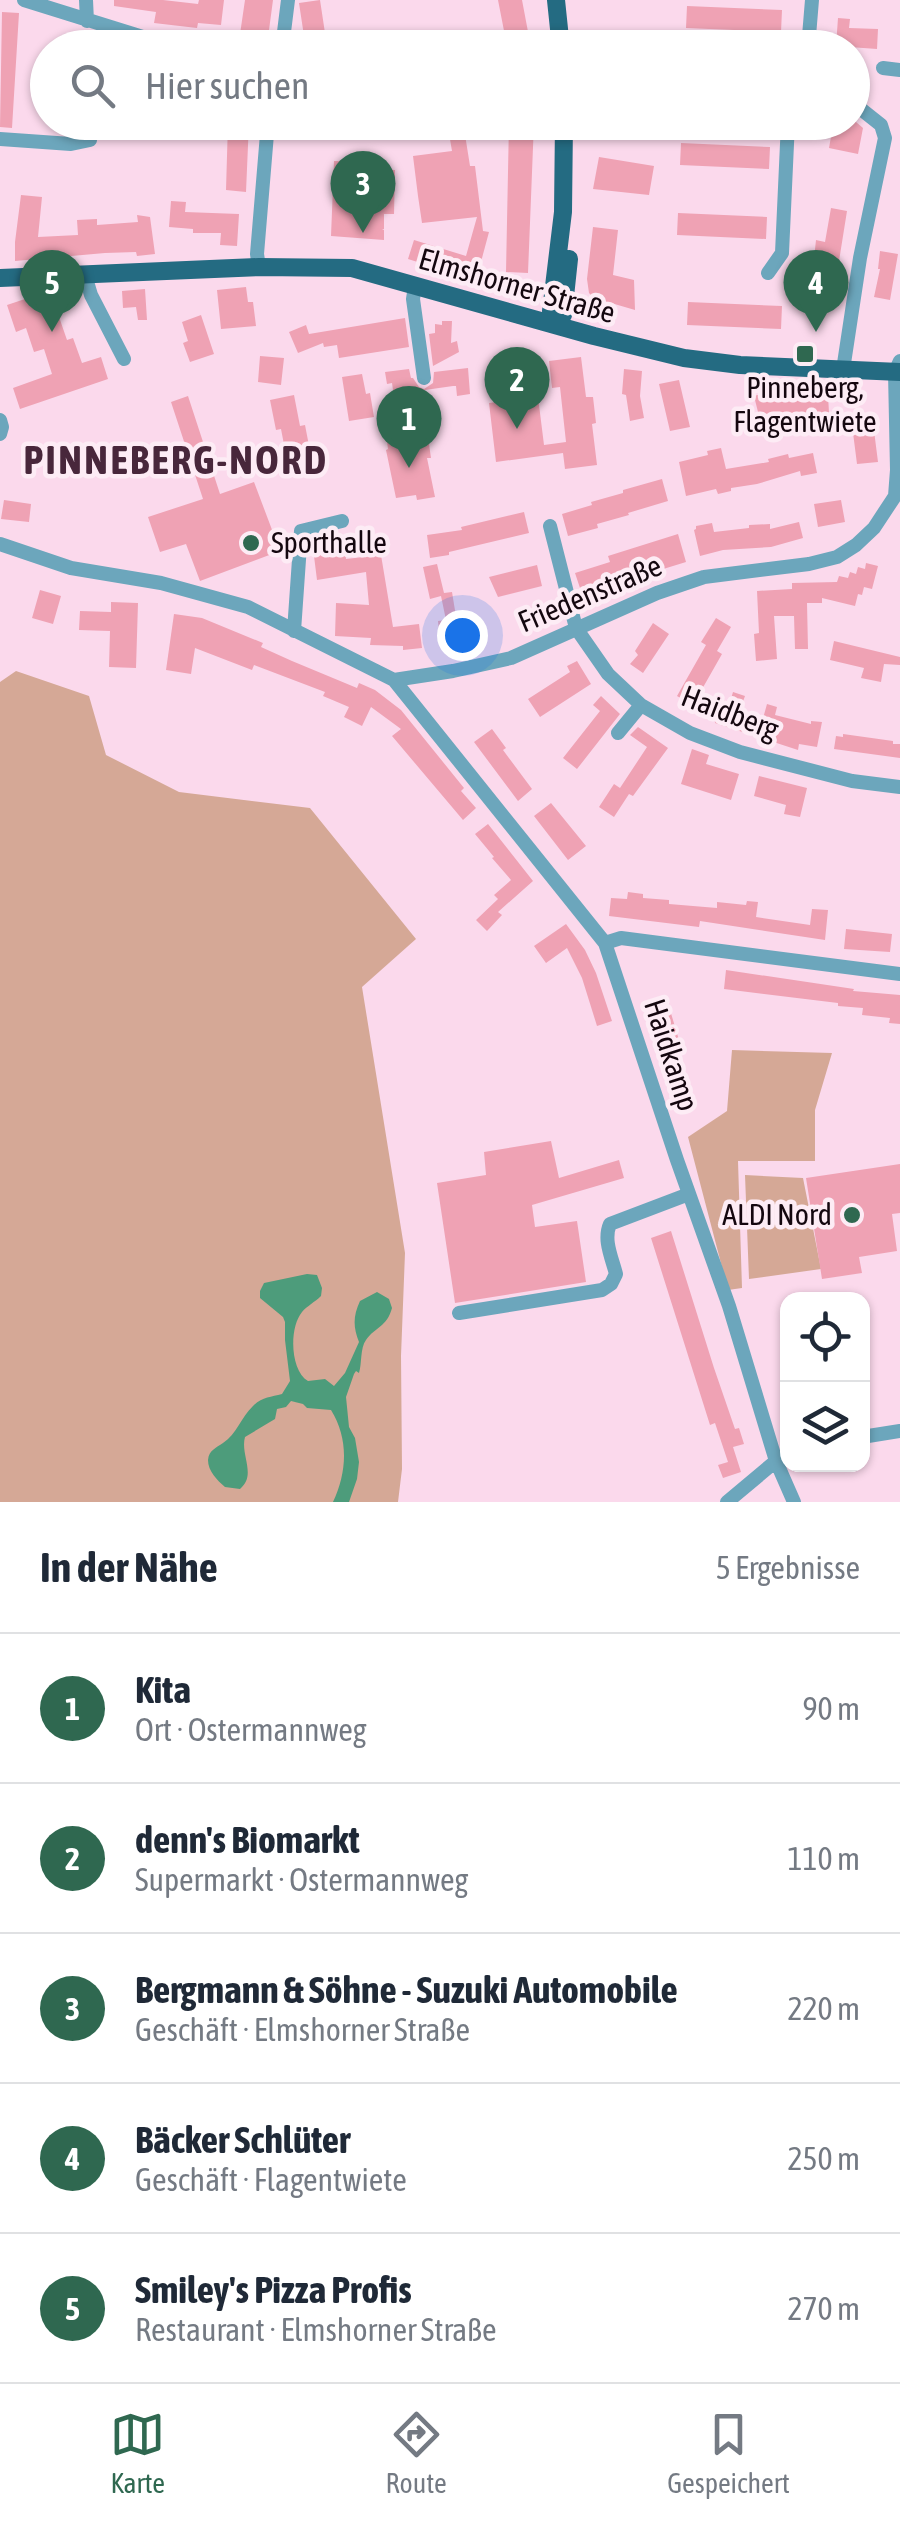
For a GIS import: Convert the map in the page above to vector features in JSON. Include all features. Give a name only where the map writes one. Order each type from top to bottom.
[{"type":"main road","points":[[556,0],[559,30]]},
{"type":"main road","points":[[555,325],[551,311],[563,212],[564,140]]},
{"type":"main road","name":"Elmshorner Straße","points":[[0,278],[259,267],[352,268],[684,358],[842,370],[898,368]]},
{"type":"street","points":[[24,0],[117,30]]},
{"type":"street","points":[[86,0],[87,21]]},
{"type":"street","points":[[284,30],[288,0]]},
{"type":"street","points":[[810,30],[812,0]]},
{"type":"street","points":[[883,68],[900,70]]},
{"type":"street","points":[[842,370],[885,138],[881,125],[870,116]]},
{"type":"street","points":[[0,139],[71,144],[90,140]]},
{"type":"street","points":[[259,267],[266,140]]},
{"type":"street","points":[[768,273],[782,253],[787,140]]},
{"type":"street","points":[[86,274],[90,295],[124,359]]},
{"type":"street","points":[[414,286],[424,378]]},
{"type":"street","name":"Friedenstraße","points":[[394,680],[511,658],[658,592],[704,577],[809,564],[856,545],[897,497],[898,368]]},
{"type":"street","points":[[0,420],[0,434]]},
{"type":"street","points":[[294,630],[301,530],[342,520]]},
{"type":"street","points":[[550,526],[576,628]]},
{"type":"street","points":[[0,544],[71,568],[161,583],[248,607],[394,680]]},
{"type":"street","name":"Haidberg","points":[[576,628],[608,674],[641,705],[690,733],[740,752],[852,780],[900,786]]},
{"type":"street","name":"Haidkamp","points":[[394,680],[604,943],[780,1452]]},
{"type":"street","points":[[618,733],[641,705]]},
{"type":"street","points":[[604,943],[621,938],[900,974]]},
{"type":"street","points":[[459,1312],[602,1290],[616,1274],[607,1240],[610,1224],[689,1194]]},
{"type":"street","points":[[870,1436],[900,1431]]},
{"type":"street","points":[[728,1502],[780,1460]]},
{"type":"street","name":"Haidkamp","points":[[786,1472],[794,1502]]},
{"type":"shaded area","points":[[16,671],[89,696],[106,755],[179,792],[310,808],[416,939],[362,987],[405,1253],[402,1469],[398,1502],[0,1502],[0,682]]},
{"type":"shaded area","points":[[732,1050],[832,1053],[815,1110],[815,1161],[738,1161],[742,1288],[728,1290],[688,1137],[727,1111]]},
{"type":"shaded area","points":[[745,1175],[803,1178],[821,1269],[749,1279]]},
{"type":"shaded area","points":[[317,1275],[322,1288],[321,1296],[302,1312],[295,1328],[295,1359],[308,1381],[325,1379],[334,1386],[345,1373],[359,1342],[355,1321],[360,1301],[377,1292],[389,1299],[392,1308],[364,1343],[359,1373],[354,1374],[346,1397],[359,1462],[349,1502],[333,1502],[344,1456],[341,1432],[331,1410],[307,1408],[291,1401],[277,1409],[275,1419],[245,1437],[248,1471],[240,1489],[225,1487],[208,1464],[211,1452],[232,1435],[253,1406],[282,1394],[290,1381],[285,1322],[260,1298],[260,1291],[264,1283]]},
{"type":"building","points":[[114,0],[198,4],[199,0],[224,0],[221,25],[198,23],[197,28],[154,23],[156,12],[114,6]]},
{"type":"building","points":[[245,0],[273,0],[269,30],[241,30]]},
{"type":"building","points":[[320,0],[325,30],[303,30],[299,3]]},
{"type":"building","points":[[498,0],[522,0],[528,30],[504,30]]},
{"type":"building","points":[[687,6],[782,10],[781,30],[686,28]]},
{"type":"building","points":[[2,12],[19,13],[12,128],[0,127]]},
{"type":"building","points":[[838,18],[850,19],[849,28],[878,29],[877,49],[870,48],[870,30],[837,30]]},
{"type":"building","points":[[227,140],[248,140],[246,192],[226,190]]},
{"type":"building","points":[[450,140],[466,140],[470,166],[475,166],[483,231],[489,232],[478,273],[448,265],[446,271],[408,259],[414,240],[466,256],[477,217],[422,223],[418,196],[413,156],[452,151]]},
{"type":"building","points":[[509,140],[533,140],[528,273],[506,272]]},
{"type":"building","points":[[830,140],[861,140],[858,154],[829,148]]},
{"type":"building","points":[[681,143],[770,147],[769,169],[680,165]]},
{"type":"building","points":[[599,157],[654,166],[649,195],[593,189]]},
{"type":"building","points":[[334,161],[372,162],[372,169],[395,170],[394,214],[384,214],[384,240],[331,236]]},
{"type":"building","points":[[21,195],[42,197],[38,237],[78,235],[77,220],[97,219],[97,225],[138,222],[137,215],[150,217],[155,254],[105,253],[15,261]]},
{"type":"building","points":[[171,201],[186,202],[185,212],[239,214],[237,246],[220,245],[221,233],[193,233],[193,229],[169,227]]},
{"type":"building","points":[[831,208],[847,211],[833,290],[811,287],[816,240],[825,242]]},
{"type":"building","points":[[678,213],[767,217],[766,239],[677,235]]},
{"type":"building","points":[[593,227],[618,230],[613,275],[634,280],[635,310],[589,293]]},
{"type":"building","points":[[880,251],[898,254],[890,300],[874,297]]},
{"type":"building","points":[[246,287],[248,302],[253,302],[256,326],[221,329],[217,290]]},
{"type":"building","points":[[145,289],[147,320],[138,320],[136,307],[123,308],[122,291]]},
{"type":"building","points":[[40,294],[48,317],[58,314],[67,340],[73,338],[82,363],[101,357],[108,379],[20,409],[13,388],[52,374],[44,349],[34,352],[26,328],[16,332],[7,305]]},
{"type":"building","points":[[688,302],[782,306],[781,329],[687,325]]},
{"type":"building","points":[[201,315],[214,354],[190,362],[183,343],[188,341],[182,322]]},
{"type":"building","points":[[405,318],[409,347],[339,358],[337,345],[324,347],[323,343],[298,353],[289,332],[306,325],[309,334]]},
{"type":"building","points":[[442,321],[452,321],[451,343],[457,341],[459,352],[433,366],[429,334],[435,333],[435,324],[442,325]]},
{"type":"building","points":[[260,356],[284,358],[281,385],[258,382]]},
{"type":"building","points":[[581,357],[586,397],[593,397],[597,465],[565,469],[563,453],[496,462],[489,403],[538,397],[544,445],[566,442],[560,387],[552,388],[549,361]]},
{"type":"building","points":[[468,368],[470,394],[457,396],[456,386],[418,391],[421,413],[412,414],[416,445],[429,444],[431,458],[427,458],[435,497],[396,498],[386,434],[399,432],[392,383],[387,384],[385,372],[409,369],[411,378],[424,389],[433,383],[434,372]]},
{"type":"building","points":[[624,369],[642,371],[640,396],[644,418],[630,421],[626,395],[622,394]]},
{"type":"building","points":[[362,374],[374,417],[349,421],[342,377]]},
{"type":"building","points":[[679,380],[690,427],[670,431],[659,384]]},
{"type":"building","points":[[773,391],[775,399],[828,395],[829,413],[780,416],[783,427],[763,432],[754,396]]},
{"type":"building","points":[[294,395],[311,456],[287,460],[270,400]]},
{"type":"building","points":[[188,396],[220,494],[254,482],[280,551],[200,581],[186,544],[160,552],[148,517],[203,499],[171,402]]},
{"type":"building","points":[[872,415],[878,462],[857,464],[851,417]]},
{"type":"building","points":[[721,448],[726,469],[769,462],[768,459],[788,454],[789,458],[813,453],[817,473],[801,476],[800,471],[718,494],[716,489],[686,496],[679,462]]},
{"type":"building","points":[[662,479],[668,501],[568,536],[562,514]]},
{"type":"building","points":[[4,500],[31,504],[29,522],[1,519]]},
{"type":"building","points":[[841,500],[845,522],[818,527],[814,504]]},
{"type":"building","points":[[524,512],[529,533],[430,558],[427,535],[462,530],[461,527]]},
{"type":"building","points":[[799,522],[803,538],[771,547],[723,550],[700,556],[694,530],[696,526],[712,523],[714,532],[749,525],[770,524],[770,529]]},
{"type":"building","points":[[678,534],[686,562],[582,594],[575,573],[610,562],[608,556]]},
{"type":"building","points":[[345,552],[346,559],[381,555],[393,627],[419,624],[422,648],[403,650],[403,646],[370,645],[371,638],[335,636],[336,603],[369,605],[366,572],[317,580],[314,556]]},
{"type":"building","points":[[866,563],[878,566],[872,589],[864,587],[855,606],[822,598],[822,603],[807,603],[808,649],[795,649],[794,616],[774,616],[777,659],[756,661],[757,591],[792,589],[792,583],[837,582],[839,576],[848,578],[850,572],[856,574],[858,567],[865,569]]},
{"type":"building","points":[[437,564],[444,593],[452,592],[460,641],[440,642],[438,621],[446,620],[441,596],[430,599],[423,567]]},
{"type":"building","points":[[537,565],[542,586],[498,597],[489,577]]},
{"type":"building","points":[[40,590],[61,596],[53,624],[32,618]]},
{"type":"building","points":[[111,602],[138,603],[136,668],[109,667],[110,631],[79,630],[80,611],[111,612]]},
{"type":"building","points":[[174,614],[202,618],[263,643],[261,647],[292,661],[357,688],[359,683],[375,690],[401,710],[476,808],[463,820],[392,736],[401,729],[371,707],[362,726],[344,717],[349,707],[323,696],[325,692],[195,648],[191,674],[166,670]]},
{"type":"building","points":[[716,618],[731,627],[717,651],[722,654],[693,705],[677,696],[706,645],[701,642]]},
{"type":"building","points":[[653,623],[669,634],[643,673],[630,664]]},
{"type":"building","points":[[834,641],[900,657],[900,665],[884,664],[881,682],[861,678],[864,668],[830,660]]},
{"type":"building","points":[[577,661],[591,684],[540,717],[528,699],[570,672],[567,666]]},
{"type":"building","points":[[733,692],[745,696],[738,715],[762,722],[767,704],[777,707],[775,715],[811,724],[822,722],[817,747],[799,744],[798,750],[715,723],[721,706],[728,709]]},
{"type":"building","points":[[601,696],[620,714],[577,769],[563,758],[600,711],[593,705]]},
{"type":"building","points":[[638,727],[668,748],[614,817],[599,807],[614,784],[620,788],[647,747],[630,735]]},
{"type":"building","points":[[492,729],[532,789],[518,801],[474,742]]},
{"type":"building","points":[[836,736],[893,741],[900,744],[900,758],[834,749]]},
{"type":"building","points":[[692,749],[709,755],[706,764],[739,774],[731,800],[681,784]]},
{"type":"building","points":[[759,776],[807,788],[800,817],[784,814],[786,805],[754,796]]},
{"type":"building","points":[[551,803],[586,846],[568,860],[534,816]]},
{"type":"building","points":[[488,824],[533,881],[498,912],[502,915],[487,931],[476,920],[511,880],[475,834]]},
{"type":"building","points":[[628,892],[643,894],[643,898],[669,900],[669,904],[717,908],[717,902],[758,902],[756,917],[810,925],[812,909],[828,910],[825,940],[700,921],[699,927],[609,916],[611,898],[627,899]]},
{"type":"building","points":[[566,924],[596,973],[612,1021],[597,1026],[582,978],[567,948],[546,963],[534,946]]},
{"type":"building","points":[[846,929],[892,934],[890,952],[844,949]]},
{"type":"building","points":[[726,970],[900,995],[900,1024],[889,1023],[890,1018],[862,1015],[863,1008],[838,1003],[724,989]]},
{"type":"building","points":[[667,1000],[682,1050],[670,1054],[655,1004]]},
{"type":"building","points":[[551,1141],[559,1178],[619,1160],[624,1178],[532,1205],[535,1227],[577,1221],[586,1282],[455,1303],[437,1183],[486,1175],[484,1152]]},
{"type":"building","name":"ALDI Nord","points":[[900,1164],[900,1213],[892,1214],[897,1251],[859,1257],[862,1273],[822,1279],[806,1178]]},
{"type":"building","points":[[671,1231],[714,1368],[744,1444],[733,1447],[741,1472],[723,1478],[718,1465],[728,1462],[715,1423],[710,1425],[651,1238]]},
{"type":"place","name":"Bergmann & Söhne - Suzuki Automobile","points":[[363,233]]},
{"type":"place","name":"Smiley's Pizza Profis","points":[[52,332]]},
{"type":"place","name":"Bäcker Schlüter","points":[[816,332]]},
{"type":"place","name":"Pinneberg, Flagentwiete","points":[[805,354]]},
{"type":"place","name":"denn's Biomarkt","points":[[517,429]]},
{"type":"place","name":"Kita","points":[[409,468]]},
{"type":"place","name":"Sporthalle","points":[[251,543]]},
{"type":"place","name":"ALDI Nord","points":[[852,1215]]},
{"type":"district","name":"PINNEBERG-NORD","points":[[176,460]]}]
